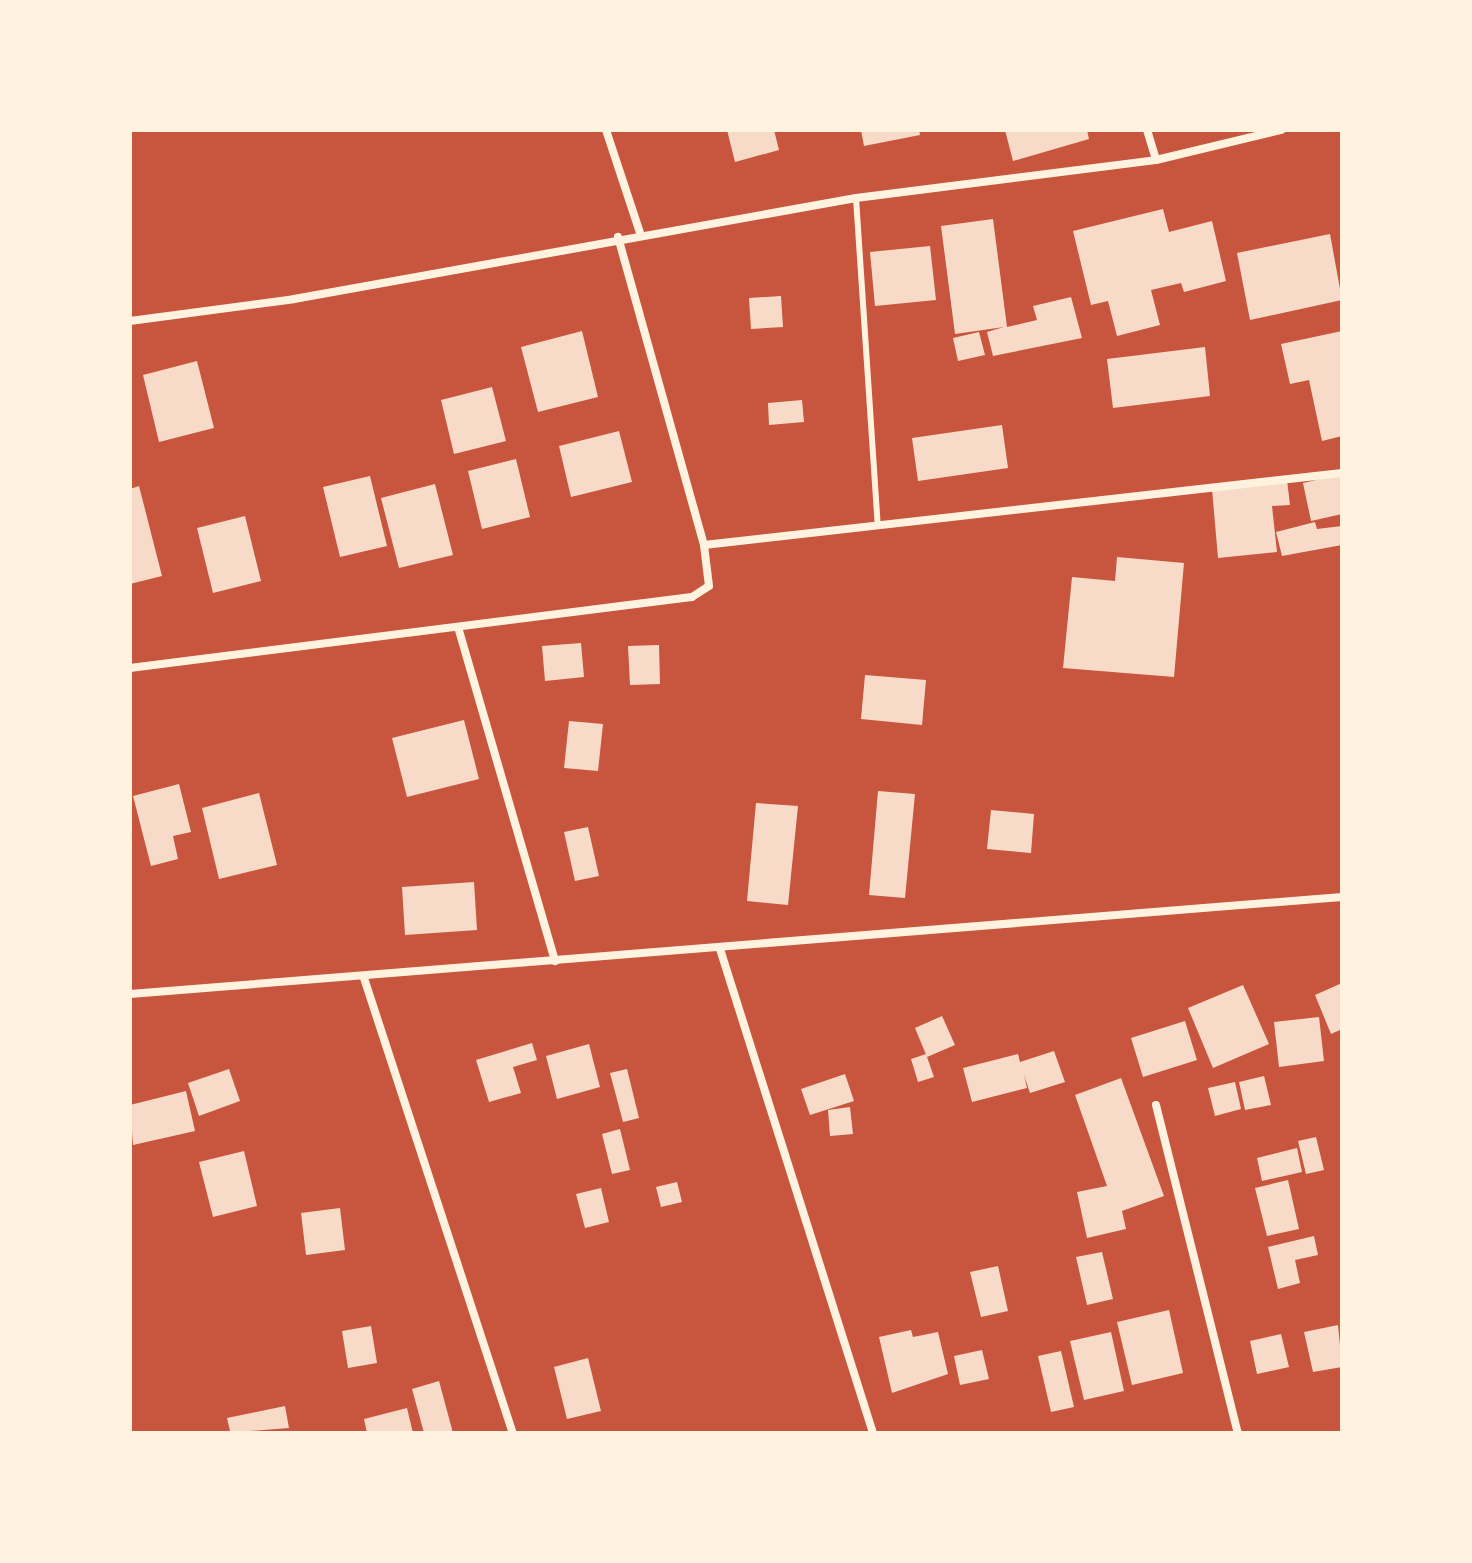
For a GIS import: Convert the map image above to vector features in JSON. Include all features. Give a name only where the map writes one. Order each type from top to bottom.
[{"type":"street","points":[[606,130],[640,233]]},
{"type":"street","points":[[1147,130],[1156,160]]},
{"type":"street","points":[[130,321],[294,299],[640,233],[856,198],[1156,160],[1281,130]]},
{"type":"street","points":[[130,668],[692,597],[709,586],[704,545],[618,237]]},
{"type":"street","points":[[704,545],[1342,473]]},
{"type":"street","points":[[458,627],[555,961]]},
{"type":"street","points":[[130,994],[364,978],[1342,897]]},
{"type":"street","points":[[720,949],[873,1433]]},
{"type":"street","points":[[364,978],[513,1433]]},
{"type":"street","points":[[1156,1105],[1238,1433]]},
{"type":"lane","points":[[856,198],[878,525]]},
{"type":"building","points":[[727,130],[774,130],[779,150],[735,162]]},
{"type":"building","points":[[861,130],[919,130],[920,135],[864,146]]},
{"type":"building","points":[[1005,130],[1087,130],[1089,139],[1013,161]]},
{"type":"building","points":[[1163,209],[1169,232],[1212,221],[1226,281],[1184,292],[1181,283],[1151,290],[1160,325],[1117,336],[1108,301],[1091,305],[1073,231]]},
{"type":"building","points":[[993,219],[1007,327],[1037,320],[1033,306],[1071,297],[1082,338],[993,356],[987,332],[1004,327],[955,334],[941,226]]},
{"type":"building","points":[[1330,234],[1342,300],[1250,320],[1237,253]]},
{"type":"building","points":[[930,246],[936,300],[875,306],[870,252]]},
{"type":"building","points":[[781,296],[783,327],[751,329],[749,298]]},
{"type":"building","points":[[582,331],[598,397],[538,412],[521,347]]},
{"type":"building","points":[[1342,331],[1342,436],[1322,441],[1309,380],[1290,384],[1281,344]]},
{"type":"building","points":[[979,332],[985,355],[958,361],[953,338]]},
{"type":"building","points":[[1205,347],[1210,396],[1113,408],[1107,359]]},
{"type":"building","points":[[197,361],[214,428],[159,442],[143,375]]},
{"type":"building","points":[[492,387],[506,441],[454,454],[441,400]]},
{"type":"building","points":[[802,400],[804,422],[769,425],[768,403]]},
{"type":"building","points":[[1002,425],[1008,468],[918,481],[912,438]]},
{"type":"building","points":[[619,431],[632,482],[571,497],[559,446]]},
{"type":"building","points":[[516,459],[530,517],[482,529],[468,471]]},
{"type":"building","points":[[1342,474],[1342,514],[1311,521],[1303,483]]},
{"type":"building","points":[[370,476],[387,546],[340,557],[323,487]]},
{"type":"building","points":[[1287,480],[1290,505],[1272,506],[1277,552],[1218,558],[1212,489]]},
{"type":"building","points":[[435,484],[453,555],[399,568],[381,498]]},
{"type":"building","points":[[139,486],[162,576],[130,584],[130,489]]},
{"type":"building","points":[[245,516],[261,581],[213,593],[197,528]]},
{"type":"building","points":[[1315,522],[1317,529],[1342,526],[1342,545],[1282,556],[1276,532]]},
{"type":"building","points":[[1117,557],[1184,563],[1174,677],[1063,668],[1072,577],[1115,581]]},
{"type":"building","points":[[581,643],[584,677],[545,681],[542,646]]},
{"type":"building","points":[[659,645],[660,684],[630,685],[628,646]]},
{"type":"building","points":[[865,675],[926,680],[922,725],[861,719]]},
{"type":"building","points":[[464,720],[479,779],[407,797],[392,738]]},
{"type":"building","points":[[569,721],[603,724],[598,771],[564,768]]},
{"type":"building","points":[[179,784],[191,832],[173,836],[178,859],[151,866],[133,796]]},
{"type":"building","points":[[878,791],[915,794],[905,898],[869,895]]},
{"type":"building","points":[[259,793],[277,865],[219,879],[202,808]]},
{"type":"building","points":[[756,803],[798,806],[788,905],[747,901]]},
{"type":"building","points":[[991,810],[1034,814],[1031,853],[987,849]]},
{"type":"building","points":[[588,827],[599,876],[575,881],[564,832]]},
{"type":"building","points":[[474,882],[477,930],[405,935],[402,887]]},
{"type":"building","points":[[1342,983],[1342,1029],[1331,1034],[1315,995]]},
{"type":"building","points":[[1243,985],[1269,1044],[1213,1068],[1188,1008]]},
{"type":"building","points":[[942,1016],[955,1045],[927,1057],[915,1028]]},
{"type":"building","points":[[1319,1017],[1324,1061],[1279,1067],[1274,1022]]},
{"type":"building","points":[[1185,1021],[1197,1060],[1143,1077],[1131,1038]]},
{"type":"building","points":[[532,1043],[537,1060],[513,1067],[521,1093],[489,1102],[476,1060]]},
{"type":"building","points":[[589,1044],[600,1087],[557,1099],[546,1056]]},
{"type":"building","points":[[1054,1051],[1065,1082],[1030,1093],[1024,1075],[1027,1088],[972,1102],[963,1068],[1018,1054],[1020,1062]]},
{"type":"building","points":[[926,1054],[934,1077],[918,1082],[911,1059]]},
{"type":"building","points":[[229,1069],[240,1101],[199,1116],[188,1083]]},
{"type":"building","points":[[627,1069],[639,1118],[623,1122],[610,1073]]},
{"type":"building","points":[[845,1074],[854,1101],[810,1115],[801,1089]]},
{"type":"building","points":[[1264,1076],[1271,1105],[1245,1110],[1239,1082]]},
{"type":"building","points":[[1121,1078],[1164,1196],[1122,1211],[1126,1229],[1087,1238],[1077,1192],[1107,1186],[1075,1095]]},
{"type":"building","points":[[1235,1082],[1241,1109],[1215,1116],[1208,1088]]},
{"type":"building","points":[[186,1091],[195,1131],[133,1145],[130,1105]]},
{"type":"building","points":[[850,1107],[853,1134],[830,1136],[828,1110]]},
{"type":"building","points":[[620,1129],[630,1170],[612,1174],[602,1134]]},
{"type":"building","points":[[1316,1137],[1324,1170],[1306,1174],[1298,1141]]},
{"type":"building","points":[[1297,1148],[1302,1172],[1262,1181],[1257,1158]]},
{"type":"building","points":[[244,1151],[257,1206],[213,1217],[199,1162]]},
{"type":"building","points":[[1288,1180],[1299,1229],[1267,1236],[1255,1188]]},
{"type":"building","points":[[677,1182],[682,1202],[661,1207],[656,1187]]},
{"type":"building","points":[[601,1188],[609,1222],[585,1228],[576,1194]]},
{"type":"building","points":[[340,1208],[345,1250],[306,1255],[301,1213]]},
{"type":"building","points":[[1314,1236],[1318,1255],[1295,1260],[1300,1283],[1278,1289],[1268,1247]]},
{"type":"building","points":[[1102,1252],[1113,1299],[1087,1305],[1076,1257]]},
{"type":"building","points":[[998,1266],[1008,1311],[981,1317],[970,1272]]},
{"type":"building","points":[[1169,1310],[1183,1373],[1132,1385],[1117,1322]]},
{"type":"building","points":[[1338,1325],[1342,1367],[1313,1372],[1304,1332]]},
{"type":"building","points":[[371,1326],[377,1363],[348,1368],[342,1331]]},
{"type":"building","points":[[911,1330],[913,1337],[938,1332],[948,1374],[892,1393],[879,1337]]},
{"type":"building","points":[[1111,1332],[1124,1391],[1084,1400],[1070,1341]]},
{"type":"building","points":[[1281,1334],[1289,1367],[1257,1374],[1250,1341]]},
{"type":"building","points":[[982,1350],[989,1379],[960,1385],[954,1356]]},
{"type":"building","points":[[1061,1351],[1074,1407],[1051,1412],[1038,1356]]},
{"type":"building","points":[[588,1358],[601,1411],[567,1419],[554,1367]]},
{"type":"building","points":[[439,1381],[453,1433],[424,1433],[412,1389]]},
{"type":"building","points":[[285,1406],[289,1428],[224,1433],[230,1431],[227,1418]]},
{"type":"building","points":[[407,1408],[413,1433],[367,1433],[364,1419]]}]
